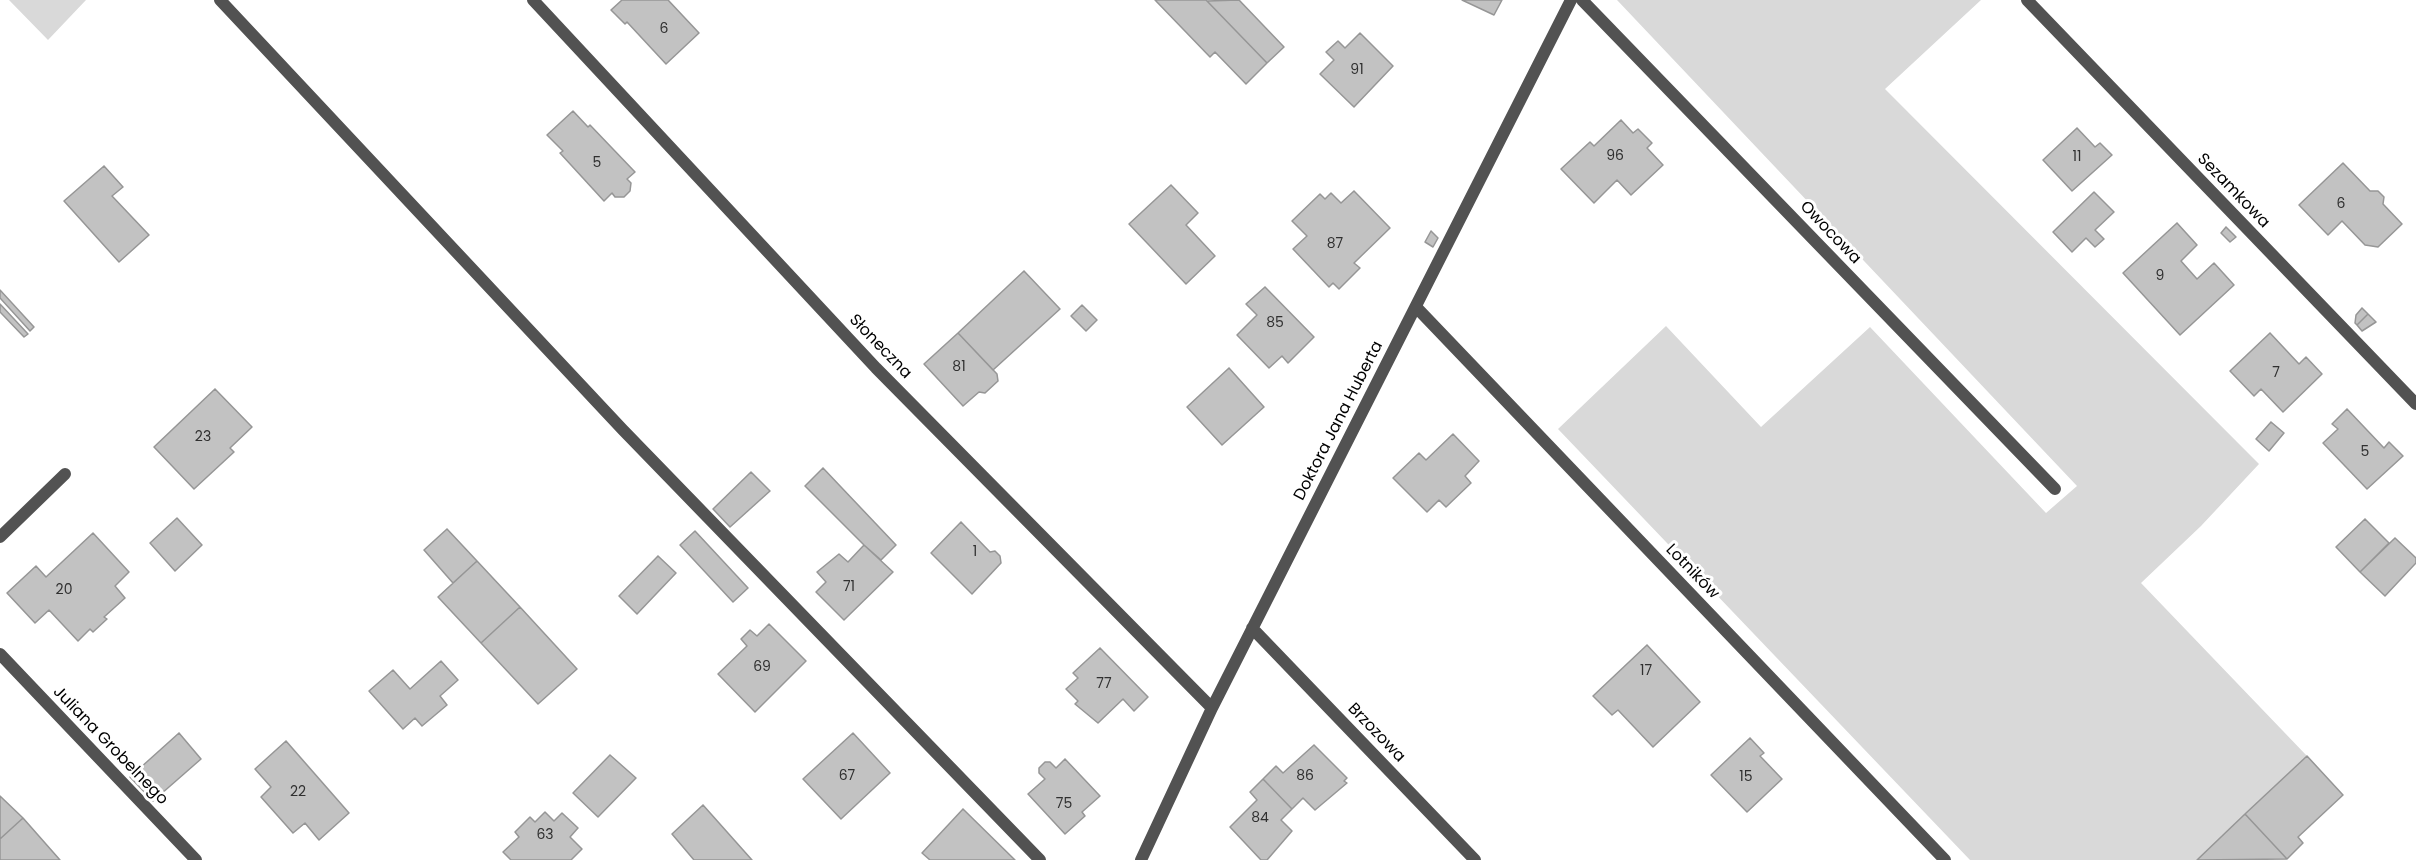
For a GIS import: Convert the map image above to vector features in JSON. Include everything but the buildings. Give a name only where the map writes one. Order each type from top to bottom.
[{"type":"street","points":[[220,0],[631,439],[1040,860]]},
{"type":"street","name":"Słoneczna","points":[[533,0],[876,368],[1212,708]]},
{"type":"street","name":"Doktora Jana Huberta","points":[[1141,860],[1212,708],[1571,0]]},
{"type":"street","name":"Owocowa","points":[[1582,0],[2055,489]]},
{"type":"street","name":"Sezamkowa","points":[[2027,0],[2416,404]]},
{"type":"street","name":"Lotników","points":[[1416,307],[1945,860]]},
{"type":"street","points":[[0,537],[65,474]]},
{"type":"street","name":"Brzozowa","points":[[1252,628],[1475,860]]},
{"type":"street","name":"Juliana Grobelnego","points":[[0,654],[196,860]]},
{"type":"shaded area","points":[[9,0],[86,0],[48,40]]},
{"type":"shaded area","points":[[1617,0],[1981,0],[1885,89],[2259,464],[2201,526],[2141,583],[2307,756],[2197,860],[1970,860],[1558,429],[1666,326],[1761,427],[1870,327],[2046,513],[2077,486]]}]
